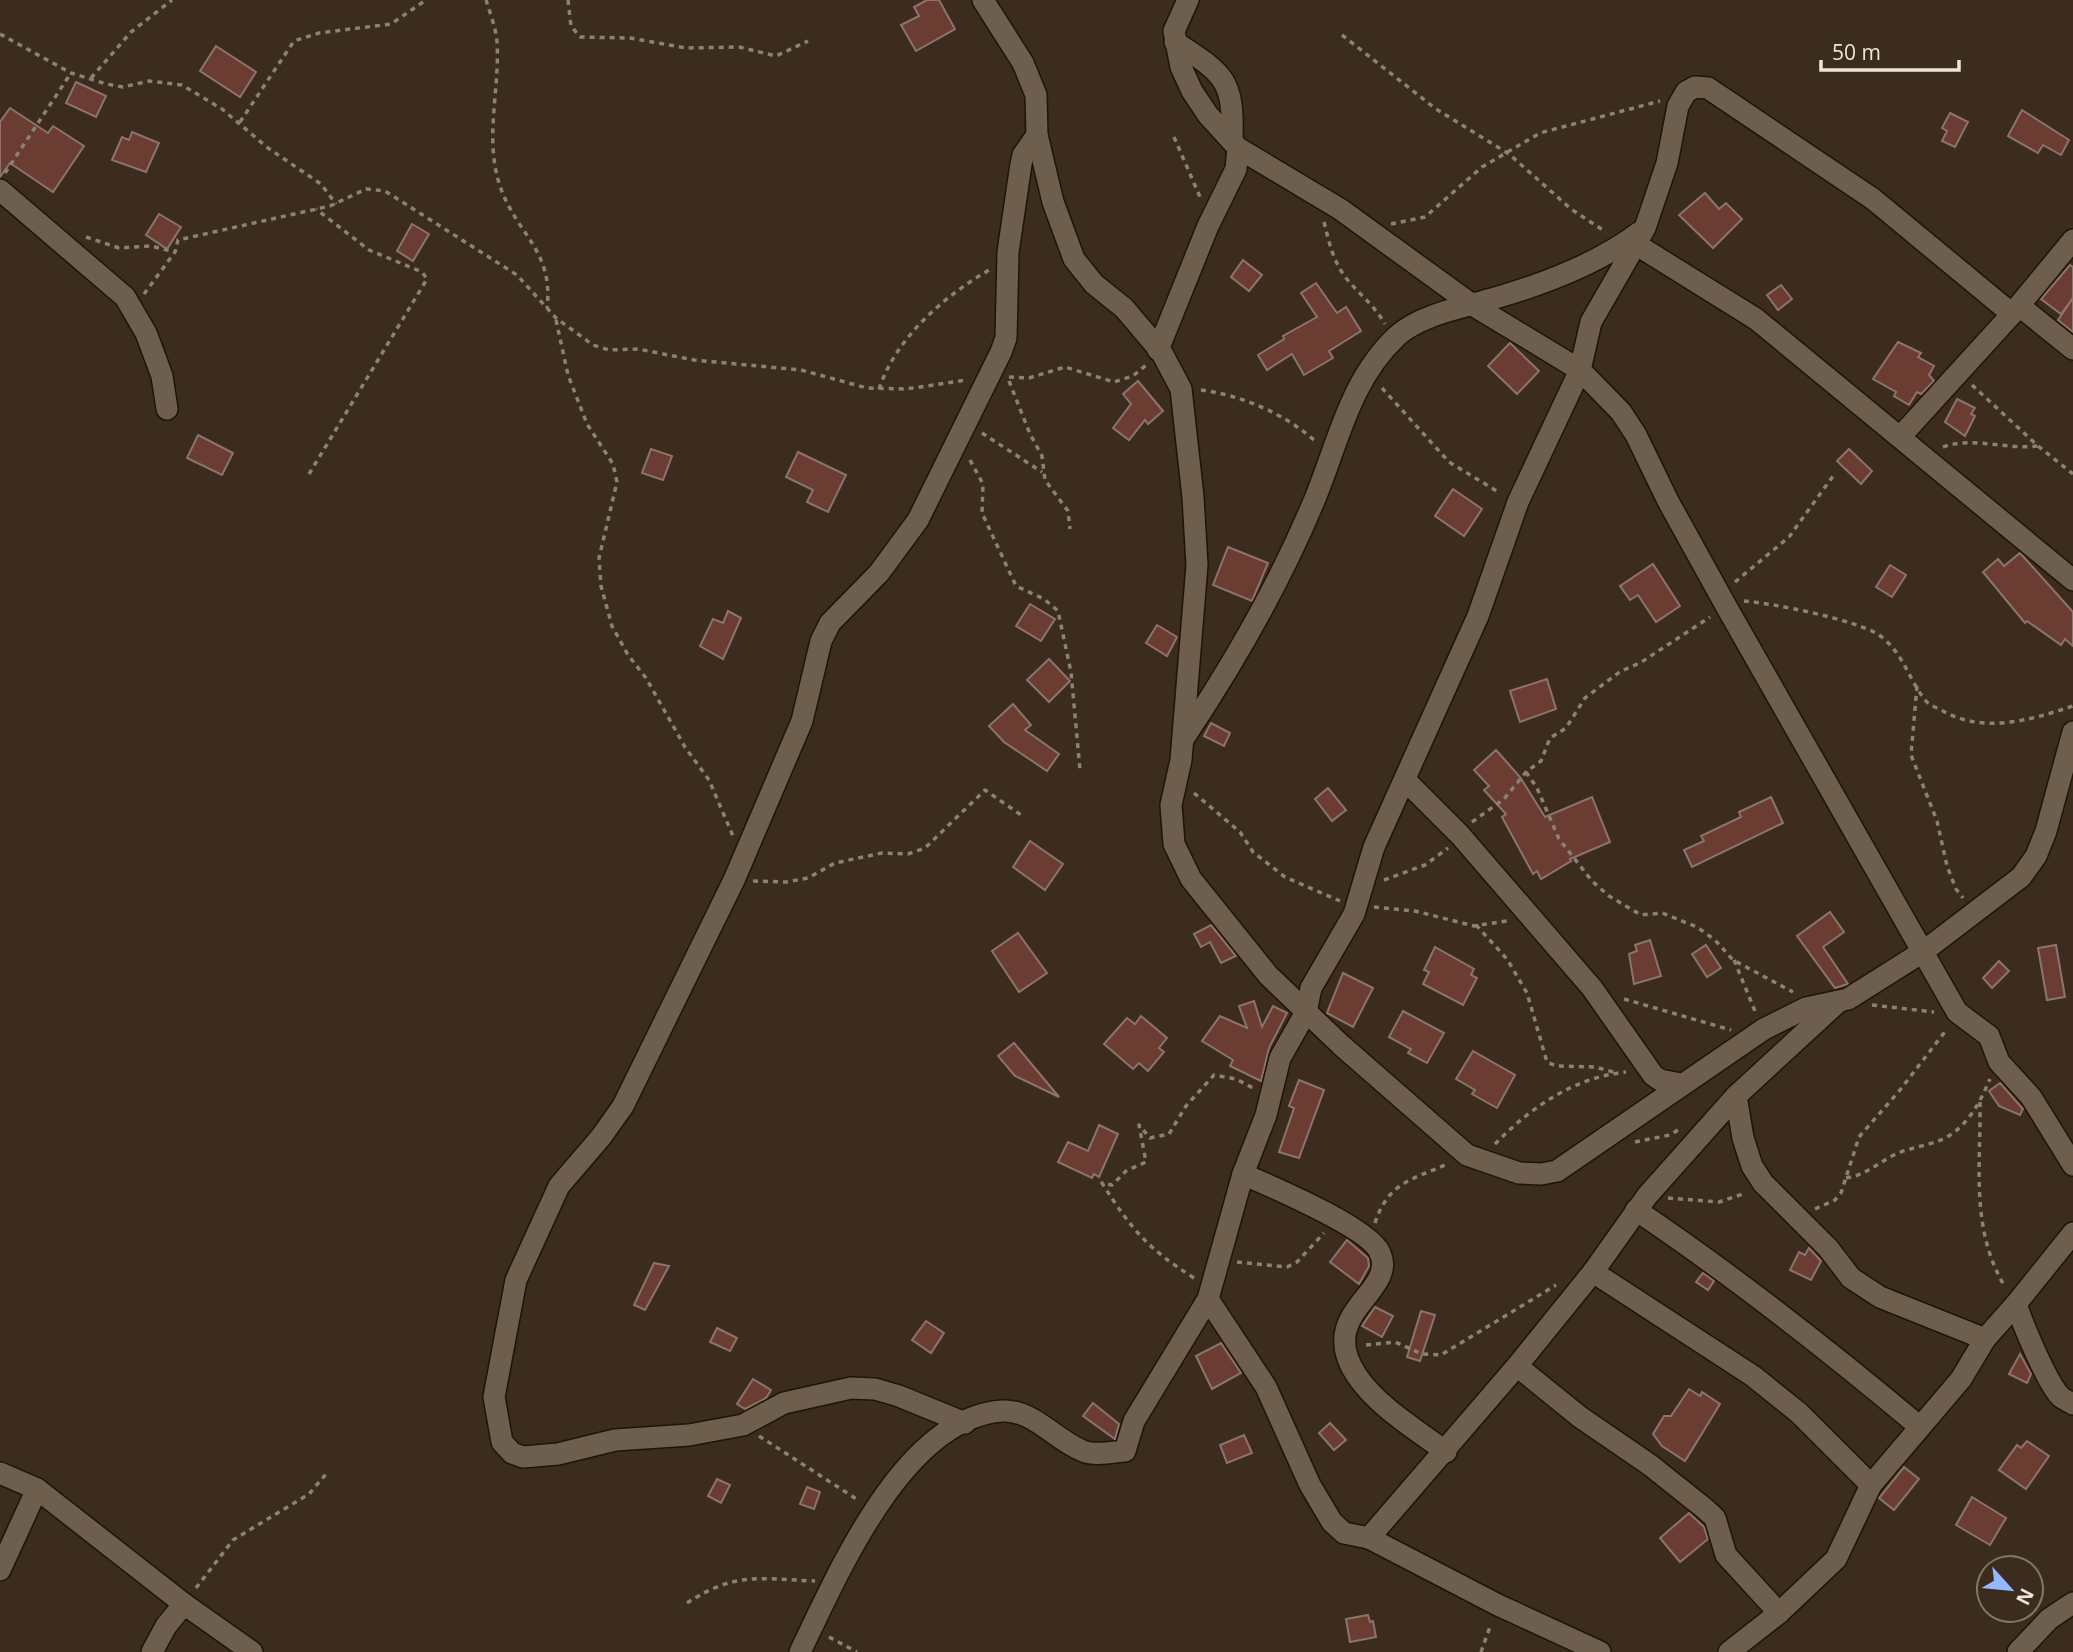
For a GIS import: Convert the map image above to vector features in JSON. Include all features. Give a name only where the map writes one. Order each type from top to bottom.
[{"type":"street","points":[[983,0],[1023,63],[1036,95],[1037,135],[1053,202],[1074,259],[1094,284],[1124,308],[1160,351],[1181,389],[1197,565],[1183,740],[1171,805],[1174,844],[1191,879],[1268,975],[1306,1012],[1473,1157],[1519,1173],[1541,1174],[1557,1171],[1764,1029],[1805,1008],[1837,1002]]},
{"type":"street","points":[[1188,0],[1174,31],[1175,42],[1192,91],[1235,144],[1369,231],[1471,304],[1580,370],[1621,412],[1636,435],[1723,600],[1957,1012],[1989,1036],[1998,1062],[2031,1097],[2073,1166]]},
{"type":"street","points":[[1160,351],[1208,226],[1236,169],[1233,104],[1226,82],[1206,62],[1175,42]]},
{"type":"street","points":[[800,1652],[872,1510],[926,1449],[965,1423],[1003,1411],[1037,1423],[1085,1452],[1125,1451],[1135,1421],[1210,1294],[1243,1174],[1270,1098],[1280,1058],[1306,1012],[1311,988],[1357,906],[1374,847],[1478,616],[1518,502],[1580,370],[1591,322],[1635,239],[1667,163],[1678,106],[1686,92],[1695,88],[1708,88],[1770,128],[1872,199],[2016,310],[2073,349]]},
{"type":"street","points":[[965,1423],[899,1395],[875,1389],[851,1388],[784,1403],[743,1425],[689,1434],[615,1440],[558,1454],[523,1457],[512,1453],[502,1442],[496,1425],[494,1397],[516,1280],[544,1213],[559,1186],[601,1137],[623,1106],[734,880],[741,858],[802,721],[815,659],[830,622],[879,573],[918,520],[1006,338],[1008,252],[1023,155],[1037,135]]},
{"type":"street","points":[[0,190],[125,297],[146,333],[162,376],[167,409]]},
{"type":"street","points":[[1183,740],[1241,652],[1315,500],[1346,409],[1366,376],[1394,340],[1428,319],[1547,280],[1635,239]]},
{"type":"street","points":[[1635,239],[1756,319],[2073,580]]},
{"type":"street","points":[[1900,437],[2070,249]]},
{"type":"street","points":[[1368,1538],[1446,1452],[1592,1272],[1642,1203],[1736,1096],[1837,1002],[1924,951],[1974,910],[2021,877],[2036,856],[2046,831],[2073,732]]},
{"type":"street","points":[[1405,780],[1461,835],[1592,988],[1653,1075],[1660,1080],[1681,1084]]},
{"type":"street","points":[[1736,1096],[1746,1147],[1763,1183],[1828,1248],[1851,1278],[1880,1297],[1984,1339]]},
{"type":"street","points":[[1243,1174],[1302,1200],[1371,1240],[1380,1251],[1383,1262],[1370,1292],[1349,1321],[1342,1338],[1346,1356],[1358,1379],[1385,1405],[1446,1452]]},
{"type":"street","points":[[1642,1203],[1713,1262],[1801,1327],[1920,1427]]},
{"type":"street","points":[[1729,1652],[1779,1613],[1836,1559],[1871,1485],[1961,1379],[1984,1339],[2073,1233]]},
{"type":"street","points":[[1592,1272],[1753,1376],[1799,1413],[1871,1485]]},
{"type":"street","points":[[1210,1294],[1266,1387],[1310,1485],[1332,1522],[1344,1533],[1368,1538],[1498,1605],[1600,1652]]},
{"type":"street","points":[[2016,1304],[2024,1328],[2051,1382],[2060,1397],[2073,1404]]},
{"type":"street","points":[[1517,1366],[1580,1417],[1650,1465],[1704,1507],[1715,1518],[1726,1555],[1779,1613]]},
{"type":"street","points":[[0,1474],[37,1489],[184,1604],[253,1652]]},
{"type":"street","points":[[0,1570],[37,1489]]},
{"type":"street","points":[[2018,1652],[2049,1619],[2073,1603]]},
{"type":"street","points":[[152,1652],[166,1626],[184,1604]]},
{"type":"path","points":[[90,79],[131,32],[172,0]]},
{"type":"path","points":[[239,123],[294,41],[319,33],[391,24],[426,0]]},
{"type":"path","points":[[486,0],[497,42],[494,155],[500,188],[544,264],[550,285],[547,308]]},
{"type":"path","points":[[568,0],[571,26],[580,37],[630,38],[686,48],[739,47],[776,56],[808,41]]},
{"type":"path","points":[[0,34],[71,72],[90,79],[123,87],[149,81],[183,85],[321,184],[336,204]]},
{"type":"path","points":[[1342,35],[1436,109],[1509,154],[1571,209],[1635,239]]},
{"type":"path","points":[[0,178],[71,72]]},
{"type":"path","points":[[1369,231],[1425,217],[1482,167],[1509,154],[1539,133],[1651,105],[1686,92]]},
{"type":"path","points":[[1174,137],[1197,186],[1208,226]]},
{"type":"path","points":[[132,310],[176,252],[178,240],[289,217],[336,204],[366,189],[385,191],[517,275],[556,318],[593,345],[610,350],[638,349],[694,360],[802,370],[879,389],[906,389],[989,376]]},
{"type":"path","points":[[1317,196],[1332,254],[1346,278],[1375,307],[1394,340]]},
{"type":"path","points":[[309,474],[426,279],[422,272],[369,250],[314,208]]},
{"type":"path","points":[[84,236],[119,248],[151,246],[176,252]]},
{"type":"path","points":[[879,389],[886,366],[915,330],[967,283],[994,267],[1008,252]]},
{"type":"path","points":[[556,318],[568,375],[587,424],[613,464],[617,482],[599,558],[601,586],[612,626],[658,697],[685,747],[709,780],[741,858]]},
{"type":"path","points":[[1042,472],[1042,456],[1030,434],[1008,376],[1029,378],[1065,367],[1114,382],[1133,376],[1160,351]]},
{"type":"path","points":[[1959,373],[2038,446],[2073,474]]},
{"type":"path","points":[[1366,376],[1375,380],[1449,462],[1478,482],[1518,502]]},
{"type":"path","points":[[1181,389],[1205,390],[1247,401],[1284,419],[1317,443],[1325,470]]},
{"type":"path","points":[[961,432],[1042,472],[1068,511],[1070,529]]},
{"type":"path","points":[[961,432],[983,484],[982,513],[1016,586],[1044,599],[1058,611],[1071,672],[1080,770]]},
{"type":"path","points":[[1922,457],[1954,443],[2020,449],[2038,446]]},
{"type":"path","points":[[1357,906],[1382,881],[1425,865],[1461,835],[1468,824],[1504,799],[1525,772],[1541,761],[1550,738],[1566,728],[1585,698],[1621,671],[1640,663],[1723,600],[1748,573],[1789,537],[1833,476]]},
{"type":"path","points":[[1723,600],[1795,609],[1877,634],[1902,658],[1926,702],[1955,718],[1975,722],[2023,721],[2073,706]]},
{"type":"path","points":[[1917,685],[1911,755],[1937,821],[1947,866],[1956,889],[1974,910]]},
{"type":"path","points":[[1525,772],[1537,788],[1559,839],[1600,889],[1642,915],[1662,913],[1697,927],[1715,940],[1733,960],[1764,1029],[1744,1032],[1720,1027],[1592,988]]},
{"type":"path","points":[[734,880],[786,882],[808,878],[835,863],[883,853],[908,854],[925,848],[985,790],[1024,817]]},
{"type":"path","points":[[1190,790],[1240,832],[1253,852],[1285,877],[1357,906],[1415,911],[1476,925],[1531,918]]},
{"type":"path","points":[[1476,925],[1507,959],[1527,993],[1539,1043],[1547,1062],[1556,1066],[1595,1067],[1616,1073],[1653,1075]]},
{"type":"path","points":[[1733,960],[1793,992],[1837,1002],[1891,1009],[1957,1012]]},
{"type":"path","points":[[1797,1216],[1835,1200],[1841,1193],[1858,1137],[1900,1090],[1957,1012]]},
{"type":"path","points":[[1846,1178],[1875,1169],[1908,1149],[1944,1138],[1965,1123],[1980,1102],[1998,1062]]},
{"type":"path","points":[[1371,1240],[1383,1203],[1398,1185],[1473,1157],[1560,1092],[1579,1082],[1616,1073]]},
{"type":"path","points":[[1210,1294],[1140,1239],[1102,1183],[1112,1185],[1126,1171],[1146,1162],[1139,1125],[1150,1138],[1169,1135],[1186,1107],[1214,1075],[1236,1079],[1270,1098]]},
{"type":"path","points":[[1980,1102],[1980,1226],[1992,1265],[2016,1304]]},
{"type":"path","points":[[1630,1143],[1670,1135],[1687,1124]]},
{"type":"path","points":[[1642,1203],[1719,1202],[1738,1197],[1763,1183]]},
{"type":"path","points":[[1221,1260],[1287,1267],[1297,1262],[1327,1231],[1343,1224]]},
{"type":"path","points":[[1343,1344],[1395,1342],[1422,1354],[1441,1355],[1565,1279]]},
{"type":"path","points":[[743,1425],[872,1510]]},
{"type":"path","points":[[184,1604],[233,1540],[301,1499],[326,1474]]},
{"type":"path","points":[[687,1603],[726,1581],[753,1577],[834,1582]]},
{"type":"path","points":[[1481,1652],[1498,1605]]},
{"type":"path","points":[[812,1628],[857,1652]]},
{"type":"building","points":[[927,0],[939,0],[955,29],[916,51],[901,25],[919,16],[914,7]]},
{"type":"building","points":[[216,46],[256,72],[240,97],[200,71]]},
{"type":"building","points":[[76,82],[106,96],[96,117],[66,103]]},
{"type":"building","points":[[10,108],[48,133],[53,126],[84,146],[53,192],[10,163],[0,177],[0,122]]},
{"type":"building","points":[[2022,110],[2069,140],[2061,155],[2043,145],[2038,153],[2008,136]]},
{"type":"building","points":[[1950,113],[1968,122],[1955,147],[1942,141],[1947,131],[1942,128]]},
{"type":"building","points":[[132,132],[159,143],[146,172],[112,160],[122,137],[129,140]]},
{"type":"building","points":[[1705,193],[1719,209],[1726,203],[1742,219],[1713,248],[1679,215]]},
{"type":"building","points":[[159,214],[181,227],[167,249],[146,235]]},
{"type":"building","points":[[412,224],[429,234],[413,261],[397,251]]},
{"type":"building","points":[[1243,260],[1262,275],[1249,291],[1231,277]]},
{"type":"building","points":[[2070,265],[2073,267],[2073,298],[2061,314],[2041,299]]},
{"type":"building","points":[[1316,283],[1337,313],[1346,307],[1361,331],[1329,351],[1333,358],[1304,375],[1292,354],[1267,370],[1258,355],[1284,339],[1283,336],[1317,317],[1301,293]]},
{"type":"building","points":[[1781,285],[1792,299],[1778,310],[1767,295]]},
{"type":"building","points":[[2073,298],[2073,332],[2058,320]]},
{"type":"building","points":[[1898,342],[1921,353],[1918,357],[1934,366],[1929,375],[1934,381],[1921,394],[1917,392],[1909,405],[1894,396],[1896,392],[1873,379]]},
{"type":"building","points":[[1510,343],[1539,371],[1517,394],[1488,366]]},
{"type":"building","points":[[1138,381],[1163,411],[1148,424],[1145,420],[1129,440],[1113,428],[1131,404],[1123,394]]},
{"type":"building","points":[[1957,399],[1975,408],[1971,414],[1975,416],[1965,436],[1945,422]]},
{"type":"building","points":[[198,435],[233,453],[222,475],[187,458]]},
{"type":"building","points":[[651,449],[672,456],[663,480],[642,473]]},
{"type":"building","points":[[1849,449],[1872,471],[1861,484],[1837,461]]},
{"type":"building","points":[[798,452],[846,475],[828,512],[807,502],[813,490],[786,477]]},
{"type":"building","points":[[1453,489],[1482,509],[1464,536],[1435,516]]},
{"type":"building","points":[[1228,547],[1268,563],[1252,601],[1213,585]]},
{"type":"building","points":[[2020,553],[2073,612],[2073,646],[2065,639],[2061,645],[2027,621],[2025,623],[1983,572],[1998,559],[2004,566]]},
{"type":"building","points":[[1653,564],[1680,606],[1656,622],[1638,595],[1630,600],[1620,586]]},
{"type":"building","points":[[1890,565],[1906,575],[1892,597],[1876,587]]},
{"type":"building","points":[[1030,604],[1055,619],[1041,641],[1016,626]]},
{"type":"building","points":[[728,611],[741,618],[723,659],[700,646],[713,619],[723,623]]},
{"type":"building","points":[[1157,625],[1177,637],[1167,656],[1146,643]]},
{"type":"building","points":[[1049,659],[1070,681],[1049,702],[1027,680]]},
{"type":"building","points":[[1547,679],[1556,709],[1520,722],[1510,691]]},
{"type":"building","points":[[1013,704],[1031,725],[1025,730],[1059,754],[1047,771],[1004,742],[989,726]]},
{"type":"building","points":[[1211,723],[1230,733],[1224,746],[1204,736]]},
{"type":"building","points":[[1496,750],[1520,777],[1545,817],[1592,797],[1610,842],[1570,859],[1571,861],[1541,879],[1537,871],[1533,874],[1502,817],[1506,814],[1484,790],[1489,786],[1474,770]]},
{"type":"building","points":[[1328,788],[1346,810],[1332,821],[1315,799]]},
{"type":"building","points":[[1771,797],[1783,823],[1692,867],[1684,850],[1704,841],[1701,836],[1741,817],[1739,812]]},
{"type":"building","points":[[1030,841],[1063,864],[1045,890],[1013,867]]},
{"type":"building","points":[[1830,912],[1844,932],[1823,947],[1848,984],[1835,988],[1797,936]]},
{"type":"building","points":[[1211,925],[1236,956],[1221,963],[1210,942],[1201,947],[1194,934]]},
{"type":"building","points":[[1018,933],[1047,973],[1019,992],[992,951]]},
{"type":"building","points":[[1650,940],[1661,976],[1634,984],[1629,954],[1637,951],[1635,945]]},
{"type":"building","points":[[1706,945],[1721,968],[1707,977],[1692,954]]},
{"type":"building","points":[[2056,945],[2065,997],[2047,1000],[2038,948]]},
{"type":"building","points":[[1435,947],[1474,969],[1471,975],[1477,978],[1463,1005],[1423,984],[1429,972],[1424,970]]},
{"type":"building","points":[[1999,961],[2009,971],[1992,988],[1983,978]]},
{"type":"building","points":[[1343,973],[1373,988],[1353,1027],[1327,1013]]},
{"type":"building","points":[[1254,1001],[1262,1027],[1273,1006],[1287,1013],[1269,1048],[1261,1081],[1230,1066],[1233,1060],[1202,1041],[1220,1016],[1247,1028],[1239,1006]]},
{"type":"building","points":[[1403,1011],[1444,1033],[1427,1063],[1408,1053],[1411,1049],[1389,1037]]},
{"type":"building","points":[[1141,1016],[1167,1038],[1159,1048],[1164,1052],[1148,1071],[1139,1063],[1133,1069],[1104,1044],[1127,1018],[1135,1024]]},
{"type":"building","points":[[1014,1043],[1059,1097],[1015,1076],[998,1056]]},
{"type":"building","points":[[1473,1051],[1515,1075],[1497,1108],[1472,1094],[1475,1090],[1456,1079]]},
{"type":"building","points":[[1299,1080],[1324,1090],[1299,1158],[1279,1152],[1294,1108],[1289,1106]]},
{"type":"building","points":[[2000,1083],[2023,1109],[2020,1115],[1999,1106],[1989,1091]]},
{"type":"building","points":[[1099,1125],[1118,1134],[1099,1177],[1094,1174],[1092,1178],[1058,1162],[1068,1142],[1088,1151]]},
{"type":"building","points":[[1347,1240],[1368,1258],[1369,1266],[1359,1284],[1330,1262]]},
{"type":"building","points":[[1809,1248],[1821,1261],[1811,1280],[1790,1270],[1799,1252],[1805,1255]]},
{"type":"building","points":[[654,1263],[669,1266],[645,1310],[634,1305]]},
{"type":"building","points":[[1703,1273],[1714,1281],[1708,1290],[1696,1282]]},
{"type":"building","points":[[1375,1307],[1393,1316],[1382,1337],[1362,1326]]},
{"type":"building","points":[[1421,1311],[1435,1315],[1420,1361],[1407,1357]]},
{"type":"building","points":[[926,1321],[944,1333],[931,1353],[912,1340]]},
{"type":"building","points":[[717,1328],[737,1338],[730,1351],[710,1342]]},
{"type":"building","points":[[1221,1343],[1241,1373],[1212,1389],[1196,1356]]},
{"type":"building","points":[[2020,1354],[2031,1374],[2027,1383],[2009,1374]]},
{"type":"building","points":[[753,1379],[771,1390],[766,1398],[745,1409],[737,1404]]},
{"type":"building","points":[[1689,1389],[1700,1396],[1702,1392],[1720,1404],[1685,1461],[1662,1446],[1653,1434],[1664,1416],[1671,1416]]},
{"type":"building","points":[[1093,1403],[1119,1424],[1115,1439],[1083,1416]]},
{"type":"building","points":[[1330,1423],[1346,1440],[1334,1450],[1319,1433]]},
{"type":"building","points":[[1244,1435],[1252,1453],[1227,1463],[1220,1445]]},
{"type":"building","points":[[2027,1441],[2049,1456],[2026,1489],[1999,1470],[2017,1445],[2021,1448]]},
{"type":"building","points":[[1904,1467],[1919,1479],[1894,1510],[1879,1498]]},
{"type":"building","points":[[717,1479],[730,1485],[721,1503],[708,1496]]},
{"type":"building","points":[[807,1487],[820,1492],[814,1509],[800,1504]]},
{"type":"building","points":[[1972,1497],[2006,1518],[1990,1545],[1956,1525]]},
{"type":"building","points":[[1689,1513],[1704,1527],[1708,1539],[1680,1562],[1660,1538]]},
{"type":"building","points":[[1368,1615],[1370,1622],[1373,1621],[1376,1637],[1350,1642],[1346,1619]]}]
